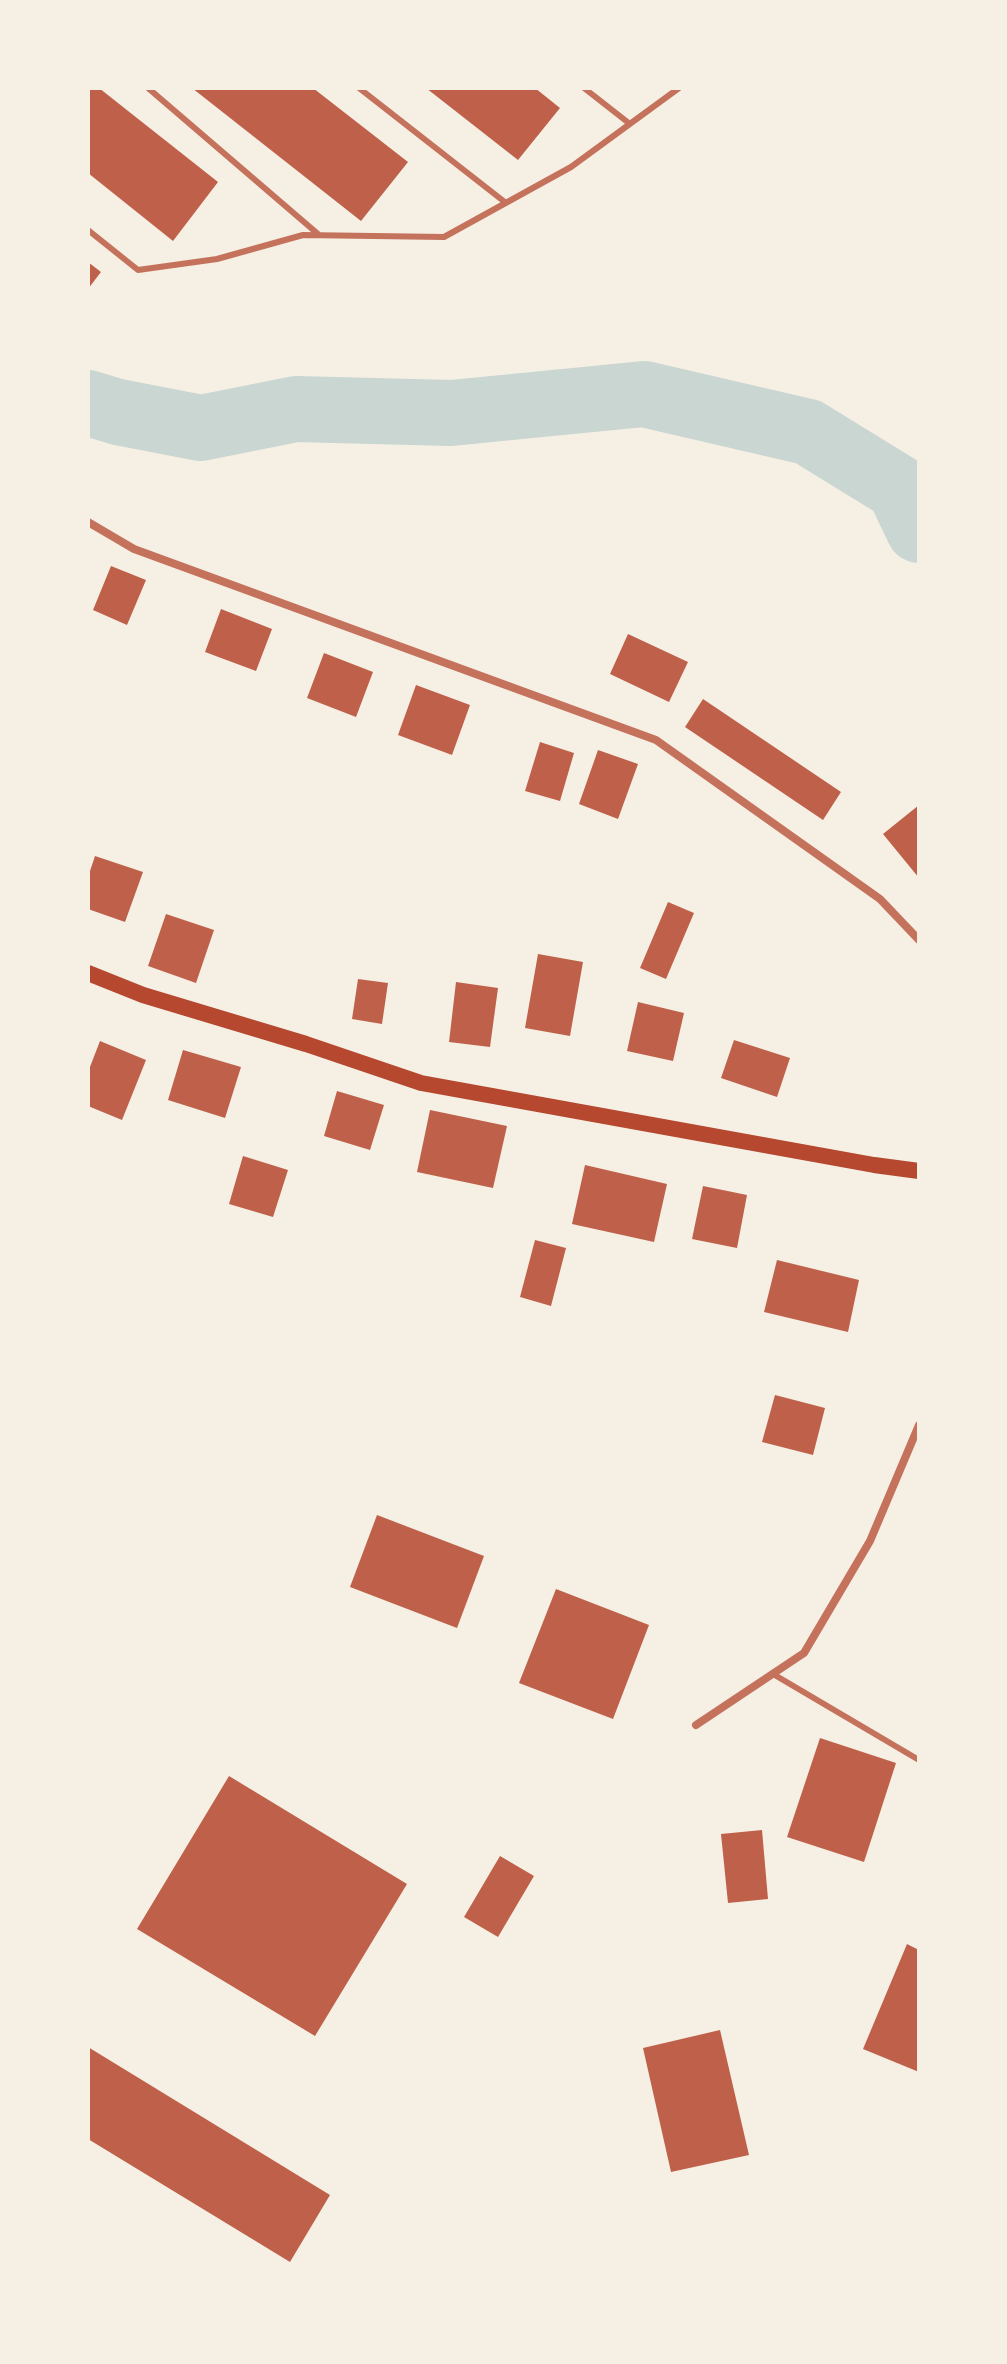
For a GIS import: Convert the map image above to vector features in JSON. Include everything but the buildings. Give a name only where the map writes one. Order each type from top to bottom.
[{"type":"main road","points":[[88,973],[143,995],[306,1044],[421,1083],[919,1171]]},
{"type":"street","points":[[88,522],[134,549],[656,740],[880,899],[919,940]]},
{"type":"street","points":[[696,1725],[804,1653],[870,1541],[919,1425]]},
{"type":"lane","points":[[148,88],[319,235]]},
{"type":"lane","points":[[359,88],[506,203]]},
{"type":"lane","points":[[584,88],[630,124]]},
{"type":"lane","points":[[88,230],[138,270],[217,259],[303,235],[444,237],[571,167],[679,88]]},
{"type":"lane","points":[[773,1674],[919,1760]]},
{"type":"waterway","points":[[88,403],[201,428],[296,409],[451,413],[644,394],[808,432],[899,488],[919,530]]}]
